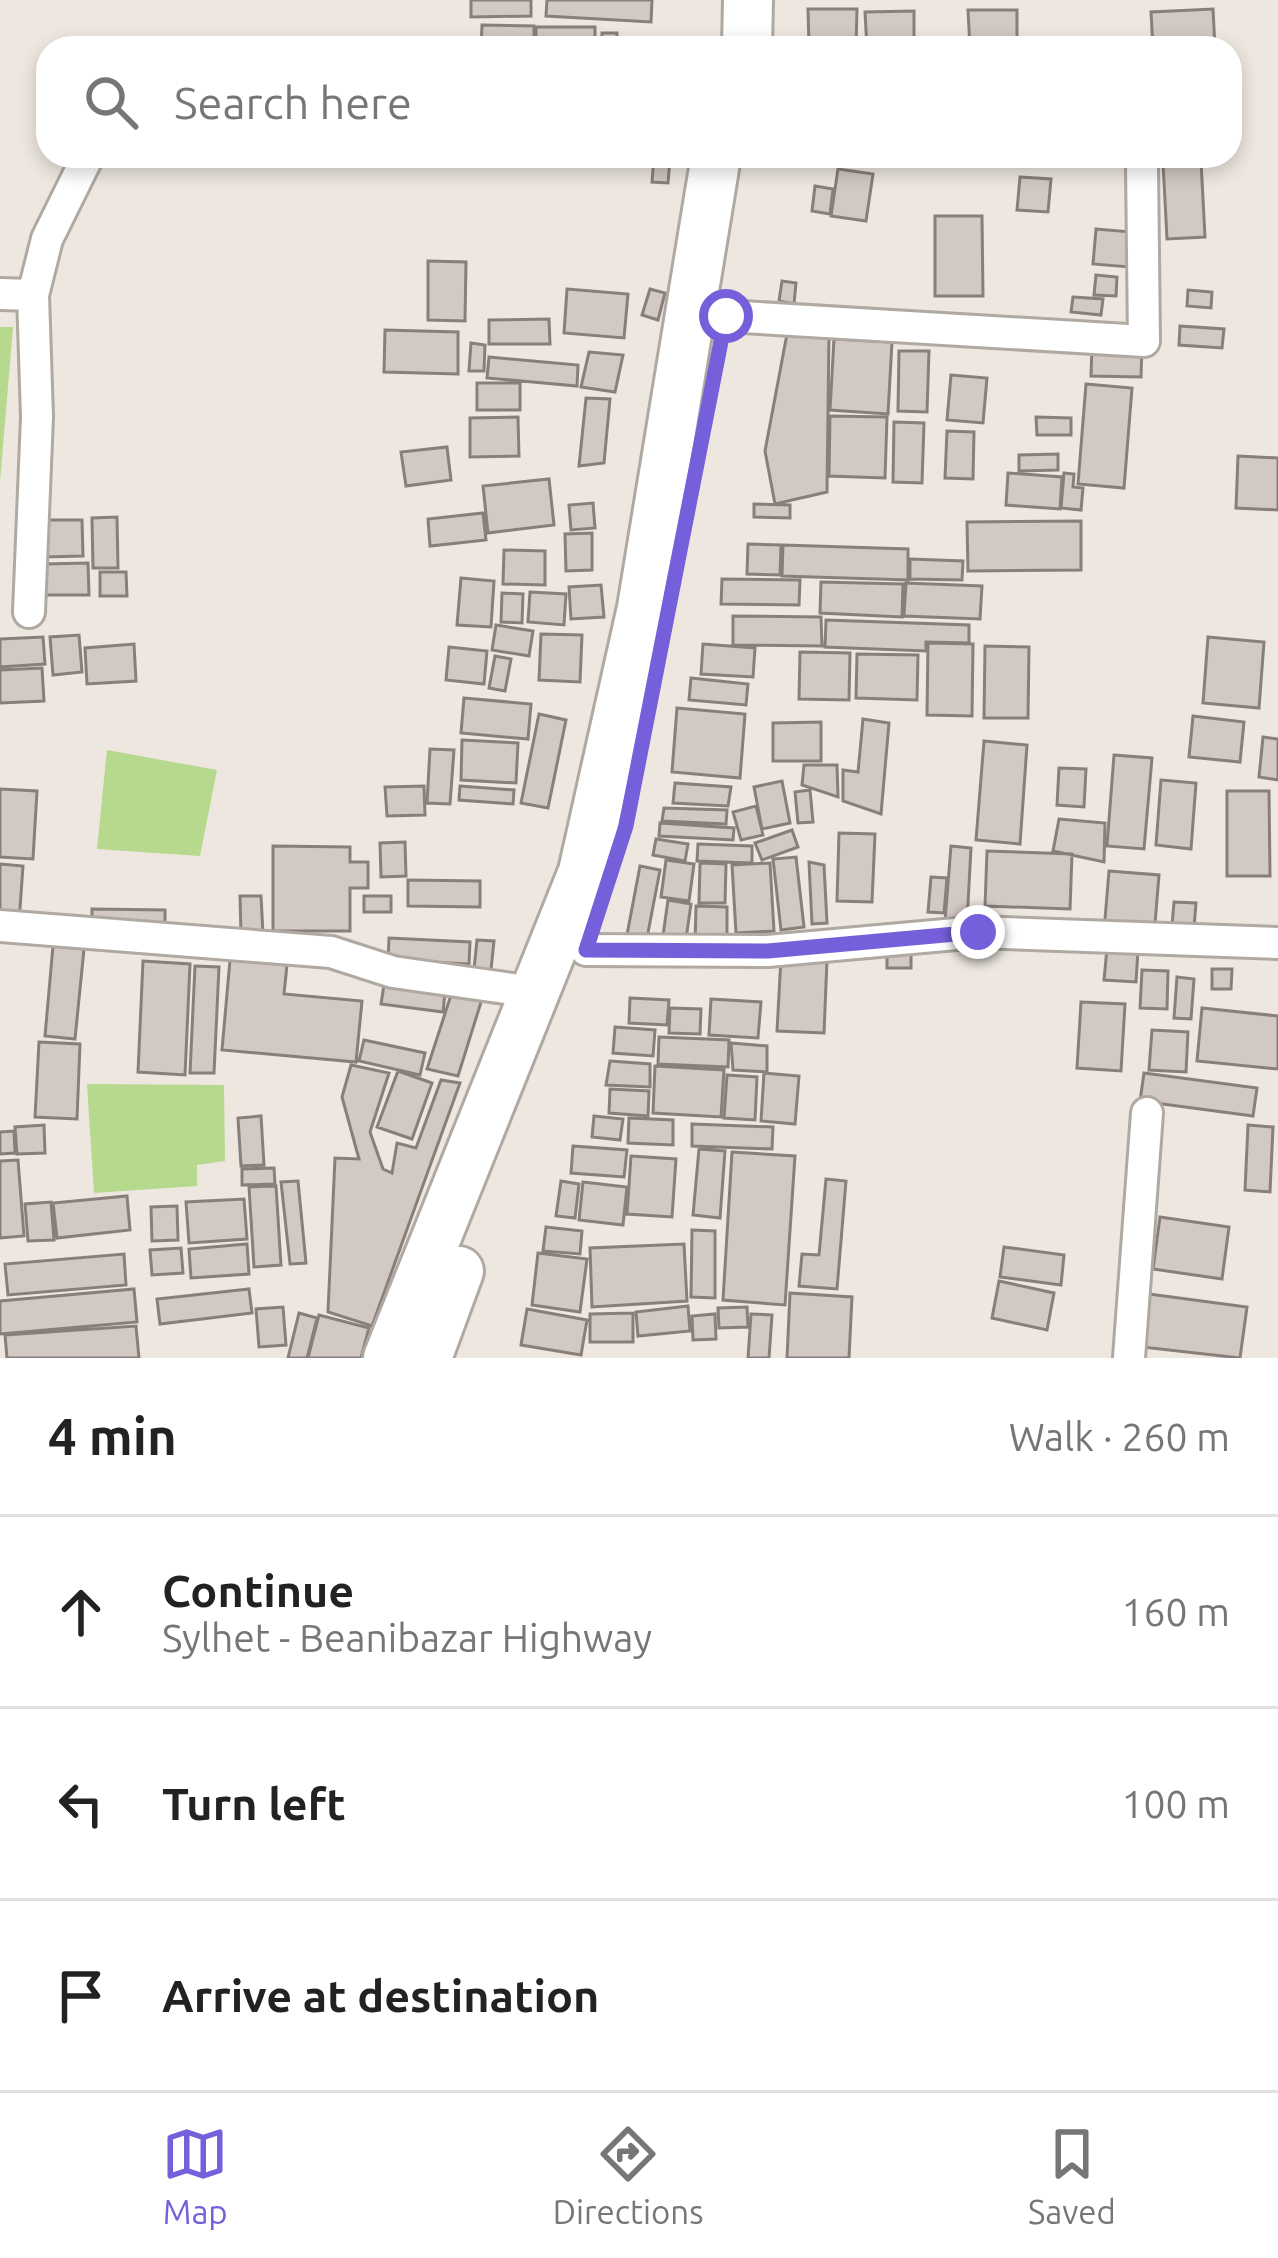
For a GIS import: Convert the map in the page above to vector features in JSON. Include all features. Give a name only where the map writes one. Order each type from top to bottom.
[{"type":"main road","points":[[720,0],[721,36]]},
{"type":"main road","points":[[747,36],[748,0]]},
{"type":"main road","points":[[388,1358],[583,872],[642,608],[714,168]]},
{"type":"main road","points":[[427,1358],[586,950],[626,826],[726,316],[744,168]]},
{"type":"street","points":[[29,612],[37,417],[33,295],[47,239],[82,168]]},
{"type":"street","points":[[726,316],[1144,341],[1142,168]]},
{"type":"street","points":[[0,294],[33,295]]},
{"type":"street","points":[[0,926],[331,952],[393,972],[533,992]]},
{"type":"street","points":[[586,950],[748,952],[978,932],[1278,943]]},
{"type":"street","points":[[1129,1358],[1147,1112]]},
{"type":"shaded area","points":[[0,327],[13,327],[0,482]]},
{"type":"shaded area","points":[[107,750],[217,770],[200,856],[97,849]]},
{"type":"shaded area","points":[[87,1084],[224,1085],[225,1161],[197,1165],[197,1186],[94,1193]]},
{"type":"building","points":[[471,0],[531,0],[531,16],[471,17]]},
{"type":"building","points":[[547,0],[652,0],[651,22],[546,16]]},
{"type":"building","points":[[808,9],[857,9],[856,36],[809,36]]},
{"type":"building","points":[[1213,9],[1214,36],[1152,36],[1151,12]]},
{"type":"building","points":[[968,10],[1017,10],[1017,36],[969,36]]},
{"type":"building","points":[[914,11],[914,36],[866,36],[865,12]]},
{"type":"building","points":[[482,25],[534,26],[534,36],[482,36]]},
{"type":"building","points":[[536,27],[595,27],[595,36],[536,36]]},
{"type":"building","points":[[653,168],[669,168],[668,183],[652,182]]},
{"type":"building","points":[[1163,168],[1201,168],[1205,237],[1167,239]]},
{"type":"building","points":[[838,169],[873,174],[866,221],[831,216]]},
{"type":"building","points":[[1020,177],[1051,179],[1048,212],[1017,210]]},
{"type":"building","points":[[815,186],[833,189],[830,214],[812,211]]},
{"type":"building","points":[[935,216],[982,216],[983,296],[935,296]]},
{"type":"building","points":[[1096,229],[1132,232],[1129,267],[1093,264]]},
{"type":"building","points":[[428,261],[466,262],[465,321],[428,320]]},
{"type":"building","points":[[1096,275],[1117,277],[1116,296],[1094,295]]},
{"type":"building","points":[[782,281],[796,283],[794,304],[779,301]]},
{"type":"building","points":[[567,289],[628,294],[624,338],[564,333]]},
{"type":"building","points":[[650,289],[665,293],[658,320],[642,315]]},
{"type":"building","points":[[1188,290],[1212,292],[1211,308],[1187,306]]},
{"type":"building","points":[[1073,297],[1103,299],[1101,315],[1071,312]]},
{"type":"building","points":[[549,319],[550,344],[489,344],[489,320]]},
{"type":"building","points":[[1180,326],[1224,329],[1222,348],[1179,345]]},
{"type":"building","points":[[385,330],[458,332],[458,374],[384,372]]},
{"type":"building","points":[[829,332],[827,492],[775,504],[765,451],[787,334]]},
{"type":"building","points":[[834,339],[892,342],[888,414],[830,410]]},
{"type":"building","points":[[471,343],[485,345],[484,371],[469,371]]},
{"type":"building","points":[[1092,346],[1142,347],[1141,377],[1091,376]]},
{"type":"building","points":[[899,351],[929,351],[927,412],[898,411]]},
{"type":"building","points":[[589,352],[623,355],[615,392],[581,387]]},
{"type":"building","points":[[489,357],[578,365],[577,386],[487,378]]},
{"type":"building","points":[[951,375],[987,378],[983,423],[947,420]]},
{"type":"building","points":[[477,383],[520,383],[520,410],[477,410]]},
{"type":"building","points":[[1086,384],[1132,388],[1124,488],[1078,484]]},
{"type":"building","points":[[586,398],[610,399],[604,463],[579,466]]},
{"type":"building","points":[[830,416],[887,417],[885,478],[829,476]]},
{"type":"building","points":[[518,417],[519,456],[470,457],[470,418]]},
{"type":"building","points":[[1036,417],[1071,418],[1071,435],[1037,435]]},
{"type":"building","points":[[894,422],[924,423],[922,483],[893,482]]},
{"type":"building","points":[[947,431],[974,432],[973,479],[945,478]]},
{"type":"building","points":[[447,447],[451,480],[406,486],[401,452]]},
{"type":"building","points":[[1058,454],[1058,470],[1019,471],[1019,455]]},
{"type":"building","points":[[1238,456],[1278,458],[1278,510],[1236,508]]},
{"type":"building","points":[[1008,473],[1062,477],[1060,509],[1006,505]]},
{"type":"building","points":[[1064,473],[1074,474],[1073,487],[1083,488],[1081,510],[1061,508]]},
{"type":"building","points":[[549,479],[554,525],[488,533],[483,486]]},
{"type":"building","points":[[593,503],[595,528],[571,530],[569,505]]},
{"type":"building","points":[[754,504],[790,505],[790,518],[754,517]]},
{"type":"building","points":[[483,513],[486,540],[430,546],[428,519]]},
{"type":"building","points":[[117,517],[118,568],[93,568],[92,518]]},
{"type":"building","points":[[43,520],[82,520],[83,556],[44,557]]},
{"type":"building","points":[[1081,521],[1081,570],[968,571],[967,522]]},
{"type":"building","points":[[592,533],[592,570],[566,571],[565,534]]},
{"type":"building","points":[[748,544],[781,545],[780,575],[747,574]]},
{"type":"building","points":[[783,545],[908,549],[908,580],[782,576]]},
{"type":"building","points":[[504,550],[545,551],[545,585],[503,584]]},
{"type":"building","points":[[910,559],[963,561],[962,580],[910,579]]},
{"type":"building","points":[[88,563],[89,595],[44,595],[44,564]]},
{"type":"building","points":[[100,572],[126,572],[127,596],[100,596]]},
{"type":"building","points":[[461,578],[494,581],[491,627],[457,625]]},
{"type":"building","points":[[722,579],[800,580],[799,605],[721,604]]},
{"type":"building","points":[[821,582],[903,584],[902,617],[820,613]]},
{"type":"building","points":[[906,583],[982,586],[980,619],[904,616]]},
{"type":"building","points":[[601,585],[604,617],[571,619],[569,587]]},
{"type":"building","points":[[530,592],[566,594],[564,625],[528,622]]},
{"type":"building","points":[[502,593],[523,594],[522,623],[501,622]]},
{"type":"building","points":[[733,616],[821,617],[822,646],[733,645]]},
{"type":"building","points":[[826,620],[969,625],[969,643],[926,642],[926,651],[825,647]]},
{"type":"building","points":[[496,625],[533,631],[529,656],[492,650]]},
{"type":"building","points":[[541,634],[582,635],[580,682],[539,680]]},
{"type":"building","points":[[79,635],[82,672],[53,675],[50,637]]},
{"type":"building","points":[[43,637],[45,664],[0,667],[0,639]]},
{"type":"building","points":[[1208,637],[1264,642],[1259,708],[1203,703]]},
{"type":"building","points":[[928,643],[973,644],[972,716],[927,715]]},
{"type":"building","points":[[134,644],[136,681],[87,684],[85,648]]},
{"type":"building","points":[[703,644],[755,648],[753,677],[701,674]]},
{"type":"building","points":[[985,646],[1029,647],[1028,718],[984,718]]},
{"type":"building","points":[[449,647],[487,651],[484,684],[446,680]]},
{"type":"building","points":[[800,652],[850,653],[849,700],[799,699]]},
{"type":"building","points":[[857,654],[918,655],[917,700],[856,698]]},
{"type":"building","points":[[495,656],[511,659],[505,691],[489,688]]},
{"type":"building","points":[[42,668],[44,701],[0,703],[0,670]]},
{"type":"building","points":[[691,678],[748,684],[746,705],[689,700]]},
{"type":"building","points":[[464,698],[531,704],[528,739],[461,733]]},
{"type":"building","points":[[677,708],[745,714],[740,778],[672,772]]},
{"type":"building","points":[[539,714],[566,720],[548,808],[521,803]]},
{"type":"building","points":[[1193,716],[1244,722],[1240,762],[1189,757]]},
{"type":"building","points":[[863,719],[889,723],[881,814],[843,801],[843,770],[858,772]]},
{"type":"building","points":[[821,722],[821,761],[773,761],[773,723]]},
{"type":"building","points":[[1263,737],[1278,739],[1278,780],[1259,777]]},
{"type":"building","points":[[462,740],[518,743],[516,783],[461,780]]},
{"type":"building","points":[[984,741],[1027,745],[1020,844],[976,840]]},
{"type":"building","points":[[430,749],[454,750],[450,804],[427,803]]},
{"type":"building","points":[[1114,755],[1152,758],[1144,849],[1107,846]]},
{"type":"building","points":[[804,765],[837,765],[838,797],[802,785]]},
{"type":"building","points":[[1059,768],[1086,769],[1084,807],[1057,805]]},
{"type":"building","points":[[1161,780],[1196,783],[1191,849],[1156,845]]},
{"type":"building","points":[[782,781],[790,823],[762,829],[754,787]]},
{"type":"building","points":[[675,783],[731,787],[728,806],[673,803]]},
{"type":"building","points":[[424,786],[425,815],[387,816],[385,787]]},
{"type":"building","points":[[460,786],[514,790],[513,804],[459,800]]},
{"type":"building","points":[[0,789],[37,791],[33,859],[0,857]]},
{"type":"building","points":[[810,790],[813,822],[798,823],[795,792]]},
{"type":"building","points":[[1227,791],[1269,791],[1270,876],[1227,876]]},
{"type":"building","points":[[756,806],[763,835],[741,840],[733,812]]},
{"type":"building","points":[[664,808],[727,810],[726,824],[662,821]]},
{"type":"building","points":[[1059,819],[1105,823],[1104,862],[1053,851]]},
{"type":"building","points":[[660,823],[734,828],[733,840],[659,836]]},
{"type":"building","points":[[792,830],[798,847],[762,860],[755,843]]},
{"type":"building","points":[[839,833],[875,834],[872,902],[837,901]]},
{"type":"building","points":[[656,839],[688,844],[685,861],[653,855]]},
{"type":"building","points":[[405,842],[406,876],[381,877],[380,843]]},
{"type":"building","points":[[698,844],[752,846],[752,863],[697,861]]},
{"type":"building","points":[[273,846],[350,847],[350,862],[368,862],[368,888],[350,888],[350,931],[273,931]]},
{"type":"building","points":[[951,846],[971,848],[967,922],[945,921]]},
{"type":"building","points":[[987,851],[1072,854],[1070,909],[985,906]]},
{"type":"building","points":[[796,857],[804,927],[781,930],[773,859]]},
{"type":"building","points":[[666,860],[694,864],[689,901],[661,897]]},
{"type":"building","points":[[809,862],[824,865],[827,923],[812,924]]},
{"type":"building","points":[[700,863],[726,864],[725,903],[699,903]]},
{"type":"building","points":[[770,863],[774,931],[736,933],[732,865]]},
{"type":"building","points":[[0,864],[23,866],[19,922],[0,920]]},
{"type":"building","points":[[640,866],[660,870],[646,943],[626,940]]},
{"type":"building","points":[[1109,871],[1159,875],[1154,936],[1104,931]]},
{"type":"building","points":[[931,877],[947,878],[944,913],[928,912]]},
{"type":"building","points":[[408,880],[480,881],[480,907],[408,906]]},
{"type":"building","points":[[240,896],[261,896],[263,934],[241,934]]},
{"type":"building","points":[[364,896],[391,896],[391,912],[364,912]]},
{"type":"building","points":[[668,900],[691,904],[685,946],[662,943]]},
{"type":"building","points":[[1174,902],[1196,903],[1194,928],[1172,926]]},
{"type":"building","points":[[696,906],[727,907],[727,945],[695,944]]},
{"type":"building","points":[[92,909],[165,910],[165,928],[92,928]]},
{"type":"building","points":[[389,938],[470,942],[469,964],[388,960]]},
{"type":"building","points":[[477,940],[494,941],[491,970],[474,969]]},
{"type":"building","points":[[53,946],[84,949],[75,1039],[45,1036]]},
{"type":"building","points":[[887,948],[911,948],[911,968],[887,968]]},
{"type":"building","points":[[1107,948],[1138,950],[1136,982],[1104,980]]},
{"type":"building","points":[[781,958],[827,960],[824,1033],[777,1031]]},
{"type":"building","points":[[230,960],[287,965],[284,994],[362,1001],[356,1062],[222,1050]]},
{"type":"building","points":[[143,961],[190,964],[185,1075],[138,1072]]},
{"type":"building","points":[[195,966],[219,967],[214,1073],[190,1073]]},
{"type":"building","points":[[1212,969],[1232,969],[1231,989],[1212,989]]},
{"type":"building","points":[[1142,970],[1168,971],[1167,1009],[1140,1008]]},
{"type":"building","points":[[1177,977],[1194,979],[1191,1019],[1174,1018]]},
{"type":"building","points":[[384,985],[445,993],[443,1012],[381,1004]]},
{"type":"building","points":[[452,992],[482,999],[458,1076],[427,1069]]},
{"type":"building","points":[[630,998],[669,1000],[667,1025],[629,1023]]},
{"type":"building","points":[[711,999],[761,1002],[758,1038],[709,1035]]},
{"type":"building","points":[[1081,1002],[1125,1004],[1121,1071],[1077,1068]]},
{"type":"building","points":[[670,1008],[701,1009],[700,1034],[669,1033]]},
{"type":"building","points":[[1202,1008],[1278,1016],[1278,1069],[1197,1061]]},
{"type":"building","points":[[615,1027],[655,1030],[653,1056],[613,1053]]},
{"type":"building","points":[[1152,1030],[1188,1032],[1186,1072],[1149,1070]]},
{"type":"building","points":[[659,1037],[729,1040],[728,1067],[658,1064]]},
{"type":"building","points":[[364,1040],[425,1053],[420,1075],[359,1061]]},
{"type":"building","points":[[39,1042],[80,1044],[77,1119],[35,1117]]},
{"type":"building","points":[[731,1043],[767,1046],[767,1072],[733,1070]]},
{"type":"building","points":[[610,1061],[650,1064],[650,1087],[606,1085]]},
{"type":"building","points":[[351,1065],[389,1073],[370,1132],[383,1169],[392,1173],[397,1143],[416,1148],[441,1080],[460,1083],[372,1326],[328,1312],[335,1158],[359,1159],[342,1097]]},
{"type":"building","points":[[655,1066],[724,1070],[721,1117],[653,1113]]},
{"type":"building","points":[[398,1071],[432,1083],[412,1139],[377,1127]]},
{"type":"building","points":[[764,1073],[799,1076],[795,1124],[761,1121]]},
{"type":"building","points":[[1144,1073],[1257,1088],[1253,1116],[1140,1101]]},
{"type":"building","points":[[727,1075],[757,1077],[755,1120],[724,1118]]},
{"type":"building","points":[[610,1089],[649,1091],[648,1116],[609,1113]]},
{"type":"building","points":[[261,1116],[264,1165],[241,1166],[238,1118]]},
{"type":"building","points":[[594,1116],[623,1119],[620,1140],[592,1137]]},
{"type":"building","points":[[629,1118],[673,1120],[673,1145],[628,1143]]},
{"type":"building","points":[[692,1124],[773,1127],[772,1149],[692,1146]]},
{"type":"building","points":[[44,1125],[45,1153],[17,1154],[15,1127]]},
{"type":"building","points":[[1248,1125],[1273,1127],[1270,1192],[1245,1190]]},
{"type":"building","points":[[14,1131],[15,1153],[0,1154],[0,1132]]},
{"type":"building","points":[[573,1146],[627,1150],[624,1177],[571,1173]]},
{"type":"building","points":[[699,1149],[725,1151],[720,1218],[693,1215]]},
{"type":"building","points":[[732,1152],[795,1156],[785,1305],[723,1300]]},
{"type":"building","points":[[631,1156],[676,1159],[672,1217],[627,1214]]},
{"type":"building","points":[[18,1160],[24,1236],[0,1238],[0,1161]]},
{"type":"building","points":[[274,1168],[275,1184],[242,1185],[242,1169]]},
{"type":"building","points":[[826,1179],[846,1181],[837,1289],[799,1286],[802,1254],[819,1255]]},
{"type":"building","points":[[298,1181],[306,1263],[290,1264],[281,1182]]},
{"type":"building","points":[[561,1181],[579,1184],[575,1218],[556,1216]]},
{"type":"building","points":[[583,1182],[627,1187],[623,1225],[579,1220]]},
{"type":"building","points":[[276,1186],[281,1265],[254,1267],[249,1187]]},
{"type":"building","points":[[127,1196],[130,1230],[57,1238],[53,1203]]},
{"type":"building","points":[[244,1199],[247,1239],[189,1243],[186,1202]]},
{"type":"building","points":[[51,1202],[54,1240],[28,1241],[25,1204]]},
{"type":"building","points":[[177,1206],[178,1240],[152,1241],[151,1207]]},
{"type":"building","points":[[1160,1217],[1229,1227],[1222,1279],[1153,1269]]},
{"type":"building","points":[[546,1227],[582,1231],[580,1254],[543,1251]]},
{"type":"building","points":[[692,1230],[715,1231],[715,1298],[691,1297]]},
{"type":"building","points":[[247,1244],[249,1274],[191,1278],[189,1249]]},
{"type":"building","points":[[684,1244],[687,1301],[592,1307],[590,1248]]},
{"type":"building","points":[[1004,1247],[1064,1255],[1061,1285],[1000,1277]]},
{"type":"building","points":[[181,1248],[183,1273],[152,1275],[150,1250]]},
{"type":"building","points":[[538,1253],[587,1259],[580,1312],[532,1305]]},
{"type":"building","points":[[124,1254],[126,1285],[8,1295],[5,1264]]},
{"type":"building","points":[[999,1281],[1054,1293],[1047,1330],[992,1318]]},
{"type":"building","points":[[134,1289],[137,1322],[0,1334],[0,1301]]},
{"type":"building","points":[[249,1289],[252,1313],[160,1324],[157,1299]]},
{"type":"building","points":[[790,1293],[852,1297],[849,1358],[787,1358]]},
{"type":"building","points":[[1149,1294],[1247,1307],[1240,1358],[1142,1347]]},
{"type":"building","points":[[688,1306],[690,1331],[638,1336],[636,1312]]},
{"type":"building","points":[[283,1307],[286,1345],[259,1347],[256,1309]]},
{"type":"building","points":[[747,1307],[748,1327],[719,1328],[718,1308]]},
{"type":"building","points":[[527,1309],[587,1320],[581,1355],[521,1345]]},
{"type":"building","points":[[299,1313],[317,1318],[307,1358],[288,1358]]},
{"type":"building","points":[[633,1313],[633,1342],[590,1342],[590,1314]]},
{"type":"building","points":[[715,1314],[716,1339],[693,1340],[692,1316]]},
{"type":"building","points":[[751,1314],[772,1315],[769,1358],[748,1358]]},
{"type":"building","points":[[319,1315],[369,1328],[361,1358],[308,1358]]},
{"type":"building","points":[[136,1326],[139,1358],[7,1358],[5,1335]]},
{"type":"route","points":[[726,316],[626,826],[586,950],[768,951],[978,932]]}]
